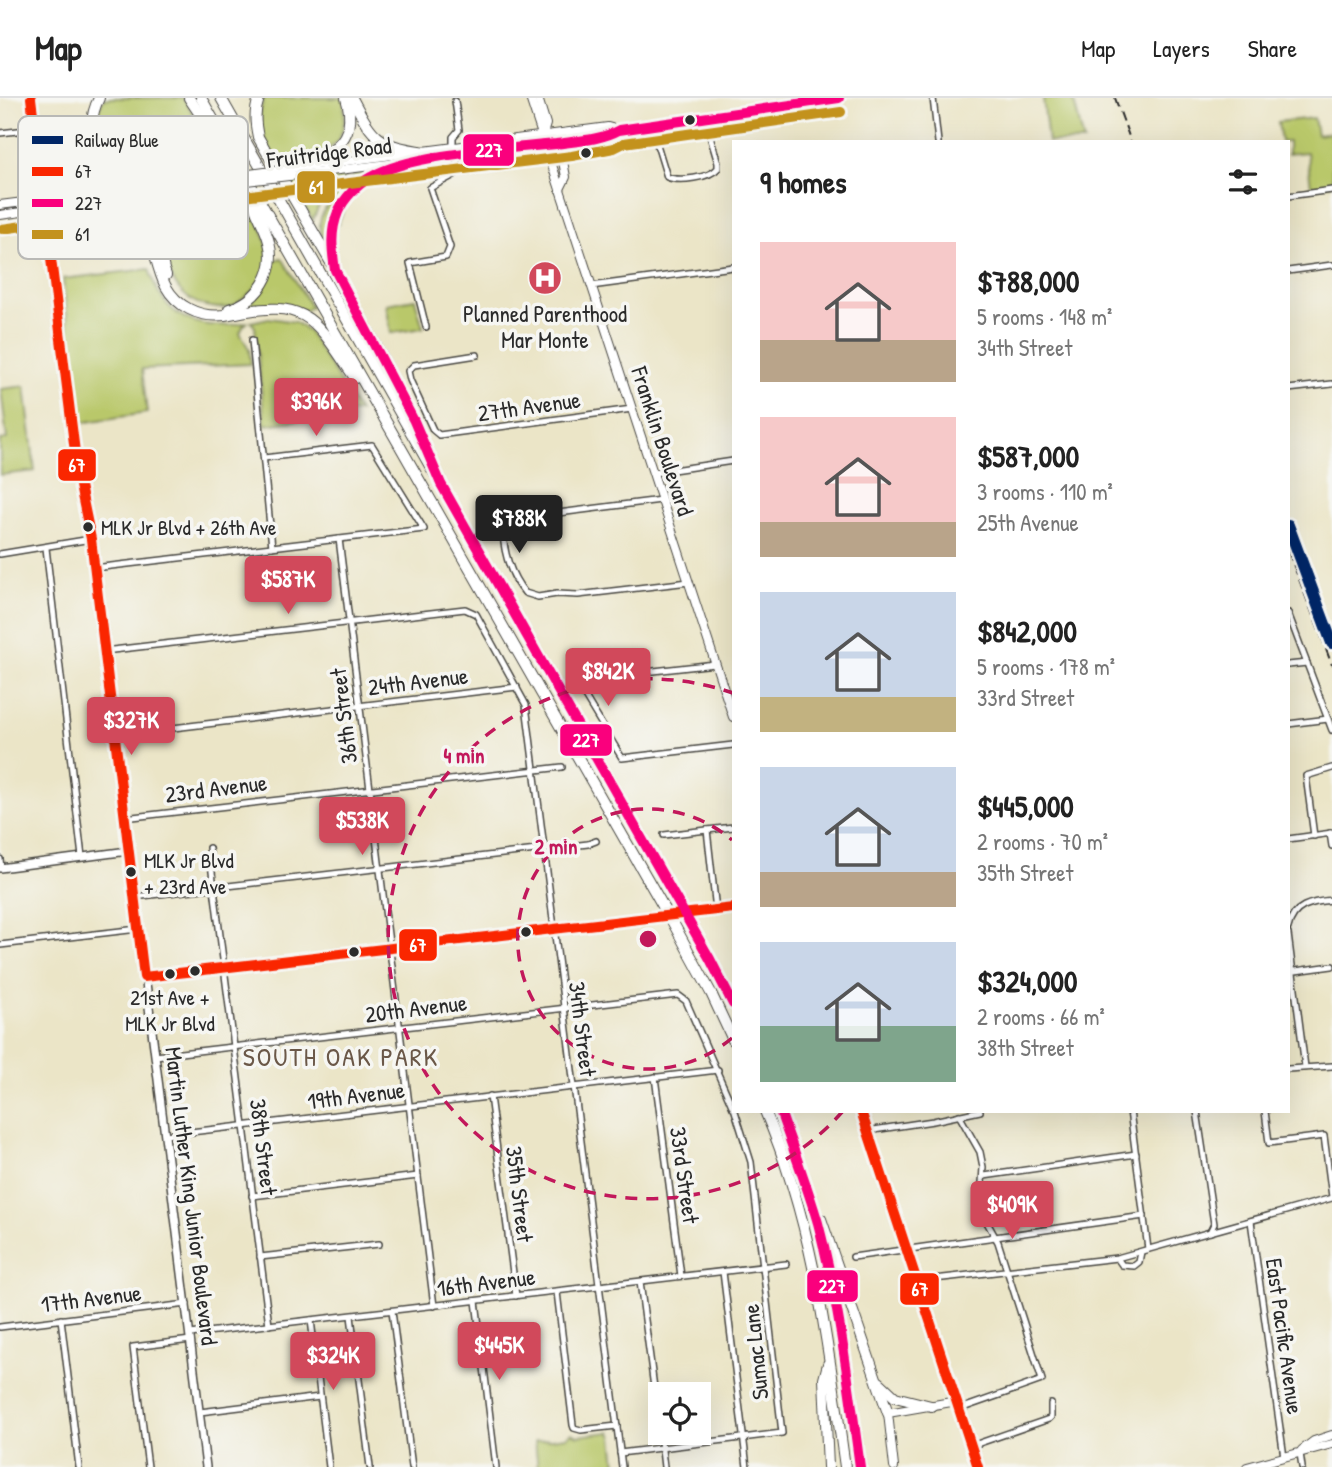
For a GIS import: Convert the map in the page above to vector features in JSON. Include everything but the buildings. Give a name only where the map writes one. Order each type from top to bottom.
[{"type":"highway","points":[[92,116],[99,98]]},
{"type":"highway","points":[[189,98],[201,116]]},
{"type":"highway","points":[[201,98],[211,116]]},
{"type":"highway","points":[[221,98],[231,116]]},
{"type":"highway","points":[[259,98],[254,123],[258,137],[335,270],[414,421],[441,484]]},
{"type":"highway","points":[[288,173],[328,155],[338,146],[349,122],[346,98]]},
{"type":"highway","points":[[352,98],[376,137],[398,148],[427,156]]},
{"type":"highway","points":[[248,145],[687,918],[732,1002]]},
{"type":"highway","points":[[335,270],[332,256],[333,228],[338,212],[347,198],[372,176],[427,156]]},
{"type":"highway","points":[[248,182],[671,919],[732,1038]]},
{"type":"highway","points":[[164,259],[164,271],[171,285],[181,297],[194,305],[210,310],[225,310],[246,302],[263,285],[270,270],[269,242],[253,208],[251,187]]},
{"type":"highway","points":[[155,259],[165,287],[175,300],[189,309],[205,315],[221,316],[265,307],[281,307],[309,318],[320,329],[388,426]]},
{"type":"highway","points":[[766,1113],[791,1185],[810,1255],[830,1356],[845,1467]]},
{"type":"highway","points":[[781,1113],[836,1260],[888,1413]]},
{"type":"highway","points":[[809,1192],[831,1281],[860,1467]]},
{"type":"highway","points":[[828,1467],[824,1379],[830,1356]]},
{"type":"highway","points":[[874,1378],[895,1396],[931,1406]]},
{"type":"main road","points":[[520,140],[531,129],[529,98]]},
{"type":"main road","name":"Franklin Boulevard","points":[[529,98],[732,714]]},
{"type":"main road","name":"Franklin Boulevard","points":[[537,98],[546,124],[544,141]]},
{"type":"main road","name":"Fruitridge Road","points":[[455,152],[520,140],[570,142],[610,135],[620,130],[704,116],[839,98]]},
{"type":"main road","name":"Fruitridge Road","points":[[248,178],[544,141],[608,127],[620,130]]},
{"type":"main road","points":[[560,189],[566,177],[562,156],[570,142]]},
{"type":"main road","name":"Fruitridge Road","points":[[0,205],[18,202]]},
{"type":"main road","name":"Fruitridge Road","points":[[0,215],[18,213]]},
{"type":"main road","points":[[861,1113],[978,1467]]},
{"type":"main road","points":[[894,1467],[888,1413],[958,1405]]},
{"type":"main road","points":[[1300,1452],[1314,1441],[1332,1435]]},
{"type":"main road","points":[[1247,1467],[1332,1444]]},
{"type":"street","name":"Martin Luther King Junior Boulevard","points":[[31,98],[33,116]]},
{"type":"street","points":[[933,98],[938,140]]},
{"type":"street","points":[[426,327],[410,263],[446,257],[450,247],[430,188],[458,173],[453,137],[459,130],[455,101]]},
{"type":"street","points":[[652,125],[667,177],[674,179],[712,174],[718,169],[718,163],[704,116]]},
{"type":"street","points":[[0,133],[18,131]]},
{"type":"street","points":[[1290,196],[1332,190]]},
{"type":"street","name":"Martin Luther King Junior Boulevard","points":[[50,259],[78,476],[91,539],[206,1467]]},
{"type":"street","points":[[1290,271],[1332,265]]},
{"type":"street","points":[[591,286],[732,267]]},
{"type":"street","points":[[252,341],[272,547]]},
{"type":"street","name":"27th Avenue","points":[[477,355],[414,366],[408,371],[433,430],[439,435],[632,409]]},
{"type":"street","points":[[1290,389],[1332,384]]},
{"type":"street","points":[[94,568],[424,529],[372,444],[264,458]]},
{"type":"street","points":[[653,472],[732,461]]},
{"type":"street","points":[[662,500],[503,520],[504,551],[520,587],[530,596],[587,594],[689,582]]},
{"type":"street","points":[[0,554],[91,539]]},
{"type":"street","name":"36th Street","points":[[338,539],[434,1306]]},
{"type":"street","points":[[46,548],[82,858]]},
{"type":"street","name":"34th Street","points":[[350,623],[471,610],[476,614],[526,705],[532,771],[622,1467]]},
{"type":"street","points":[[1290,618],[1332,730]]},
{"type":"street","points":[[104,651],[350,623]]},
{"type":"street","points":[[1290,665],[1307,663]]},
{"type":"street","points":[[716,664],[575,680],[622,758],[732,745]]},
{"type":"street","name":"24th Avenue","points":[[114,735],[517,687]]},
{"type":"street","points":[[1290,724],[1328,719]]},
{"type":"street","name":"23rd Avenue","points":[[124,818],[562,767]]},
{"type":"street","points":[[1314,836],[1306,776],[1332,768]]},
{"type":"street","points":[[664,835],[732,827]]},
{"type":"street","points":[[707,830],[716,910]]},
{"type":"street","points":[[1290,839],[1331,833],[1332,846]]},
{"type":"street","points":[[134,897],[596,841]]},
{"type":"street","name":"38th Street","points":[[209,848],[268,1325]]},
{"type":"street","points":[[0,865],[128,851]]},
{"type":"street","points":[[1290,922],[1301,907],[1313,902],[1332,900]]},
{"type":"street","points":[[144,977],[732,908]]},
{"type":"street","points":[[0,945],[138,929]]},
{"type":"street","points":[[1305,1067],[1290,971],[1332,966]]},
{"type":"street","name":"20th Avenue","points":[[155,1056],[674,994],[681,996]]},
{"type":"street","name":"Sumac Lane","points":[[681,996],[732,1104]]},
{"type":"street","points":[[1290,1069],[1332,1066]]},
{"type":"street","name":"19th Avenue","points":[[164,1135],[718,1070]]},
{"type":"street","name":"33rd Street","points":[[655,1077],[681,1276]]},
{"type":"street","name":"35th Street","points":[[491,1096],[516,1296]]},
{"type":"street","name":"Sumac Lane","points":[[735,1113],[751,1162],[782,1433],[744,1438]]},
{"type":"street","points":[[867,1130],[970,1113]]},
{"type":"street","points":[[1130,1113],[1149,1250]]},
{"type":"street","points":[[1197,1113],[1214,1224],[1210,1232]]},
{"type":"street","points":[[917,1281],[1117,1258],[1332,1197],[1324,1136],[1269,1143],[1265,1113]]},
{"type":"street","points":[[958,1405],[1042,1380],[998,1242],[986,1225],[982,1209],[984,1176],[980,1153],[959,1115]]},
{"type":"street","points":[[984,1176],[1136,1154]]},
{"type":"street","points":[[252,1196],[418,1176]]},
{"type":"street","points":[[853,1257],[1144,1216]]},
{"type":"street","name":"East Pacific Avenue","points":[[1251,1221],[1284,1457]]},
{"type":"street","points":[[260,1257],[379,1244]]},
{"type":"street","points":[[1117,1258],[1122,1265],[1134,1266],[1139,1262],[1141,1252]]},
{"type":"street","name":"16th Avenue","points":[[148,1467],[133,1347],[268,1325],[786,1264]]},
{"type":"street","points":[[723,1272],[747,1467]]},
{"type":"street","points":[[640,1282],[653,1382]]},
{"type":"street","points":[[557,1292],[574,1428],[581,1430],[617,1426]]},
{"type":"street","points":[[475,1301],[496,1467]]},
{"type":"street","name":"17th Avenue","points":[[0,1326],[187,1304]]},
{"type":"street","points":[[393,1311],[412,1467]]},
{"type":"street","points":[[351,1316],[370,1467]]},
{"type":"street","points":[[61,1319],[79,1467]]},
{"type":"street","points":[[311,1320],[329,1467]]},
{"type":"street","points":[[200,1412],[320,1397]]},
{"type":"street","points":[[971,1446],[1051,1418],[1051,1404]]},
{"type":"street","points":[[620,1453],[744,1438]]},
{"type":"street","points":[[662,1445],[664,1467]]},
{"type":"street","points":[[1300,1452],[1302,1467]]},
{"type":"green space","points":[[183,98],[195,116],[97,116],[103,99]]},
{"type":"green space","points":[[264,98],[343,98],[345,115],[338,140],[320,153],[277,162],[265,139],[261,123]]},
{"type":"green space","points":[[1043,98],[1073,98],[1084,140],[1048,140]]},
{"type":"green space","points":[[1314,118],[1317,135],[1332,133],[1332,184],[1311,187],[1307,152],[1290,154],[1290,140],[1281,140],[1278,122]]},
{"type":"green space","points":[[378,170],[352,188],[330,244],[326,246],[320,223],[327,206],[355,174]]},
{"type":"green space","points":[[347,176],[321,201],[313,220],[288,182]]},
{"type":"green space","points":[[248,203],[266,243],[268,262],[260,282],[239,302],[227,308],[198,303],[187,297],[179,288],[168,267],[167,259],[248,259]]},
{"type":"green space","points":[[282,258],[311,307],[304,311],[274,304],[252,308],[251,303],[274,260]]},
{"type":"green space","points":[[149,269],[164,300],[174,311],[186,318],[214,325],[248,322],[240,333],[249,349],[251,364],[142,369],[147,413],[79,423],[63,279]]},
{"type":"green space","points":[[415,299],[423,328],[391,333],[386,304]]},
{"type":"green space","points":[[269,318],[295,322],[308,331],[359,412],[265,425],[255,327],[251,322]]},
{"type":"green space","points":[[25,386],[35,471],[0,475],[0,440],[7,439],[1,389]]},
{"type":"green space","points":[[610,1432],[613,1436],[616,1466],[538,1467],[535,1441],[566,1437],[571,1433],[578,1436]]},
{"type":"railway","points":[[1115,98],[1130,140]]},
{"type":"railway","points":[[1290,556],[1332,665]]},
{"type":"rail line","name":"Blue","points":[[1290,530],[1332,643]]},
{"type":"transit line","name":"67","points":[[31,98],[33,116]]},
{"type":"transit line","name":"227","points":[[732,1002],[441,484],[414,421],[335,270],[333,233],[335,219],[356,187],[388,169],[410,162],[461,153],[580,141],[619,130],[839,98]]},
{"type":"transit line","name":"61","points":[[248,195],[572,156],[614,148],[624,143],[841,112]]},
{"type":"transit line","name":"61","points":[[2,229],[18,227]]},
{"type":"transit line","name":"67","points":[[51,259],[78,476],[91,539],[144,977],[732,908]]},
{"type":"transit line","name":"227","points":[[781,1113],[814,1209],[832,1283],[860,1467]]},
{"type":"transit line","name":"67","points":[[862,1113],[978,1467]]},
{"type":"place","name":"Planned Parenthood Mar Monte","points":[[545,278]]},
{"type":"place","name":"MLK Jr Blvd + 26th Ave","points":[[88,527]]},
{"type":"place","name":"MLK Jr Blvd + 23rd Ave","points":[[131,872]]},
{"type":"place","name":"21st Ave + MLK Jr Blvd","points":[[170,974]]},
{"type":"district","name":"SOUTH OAK PARK","points":[[341,1056]]}]
